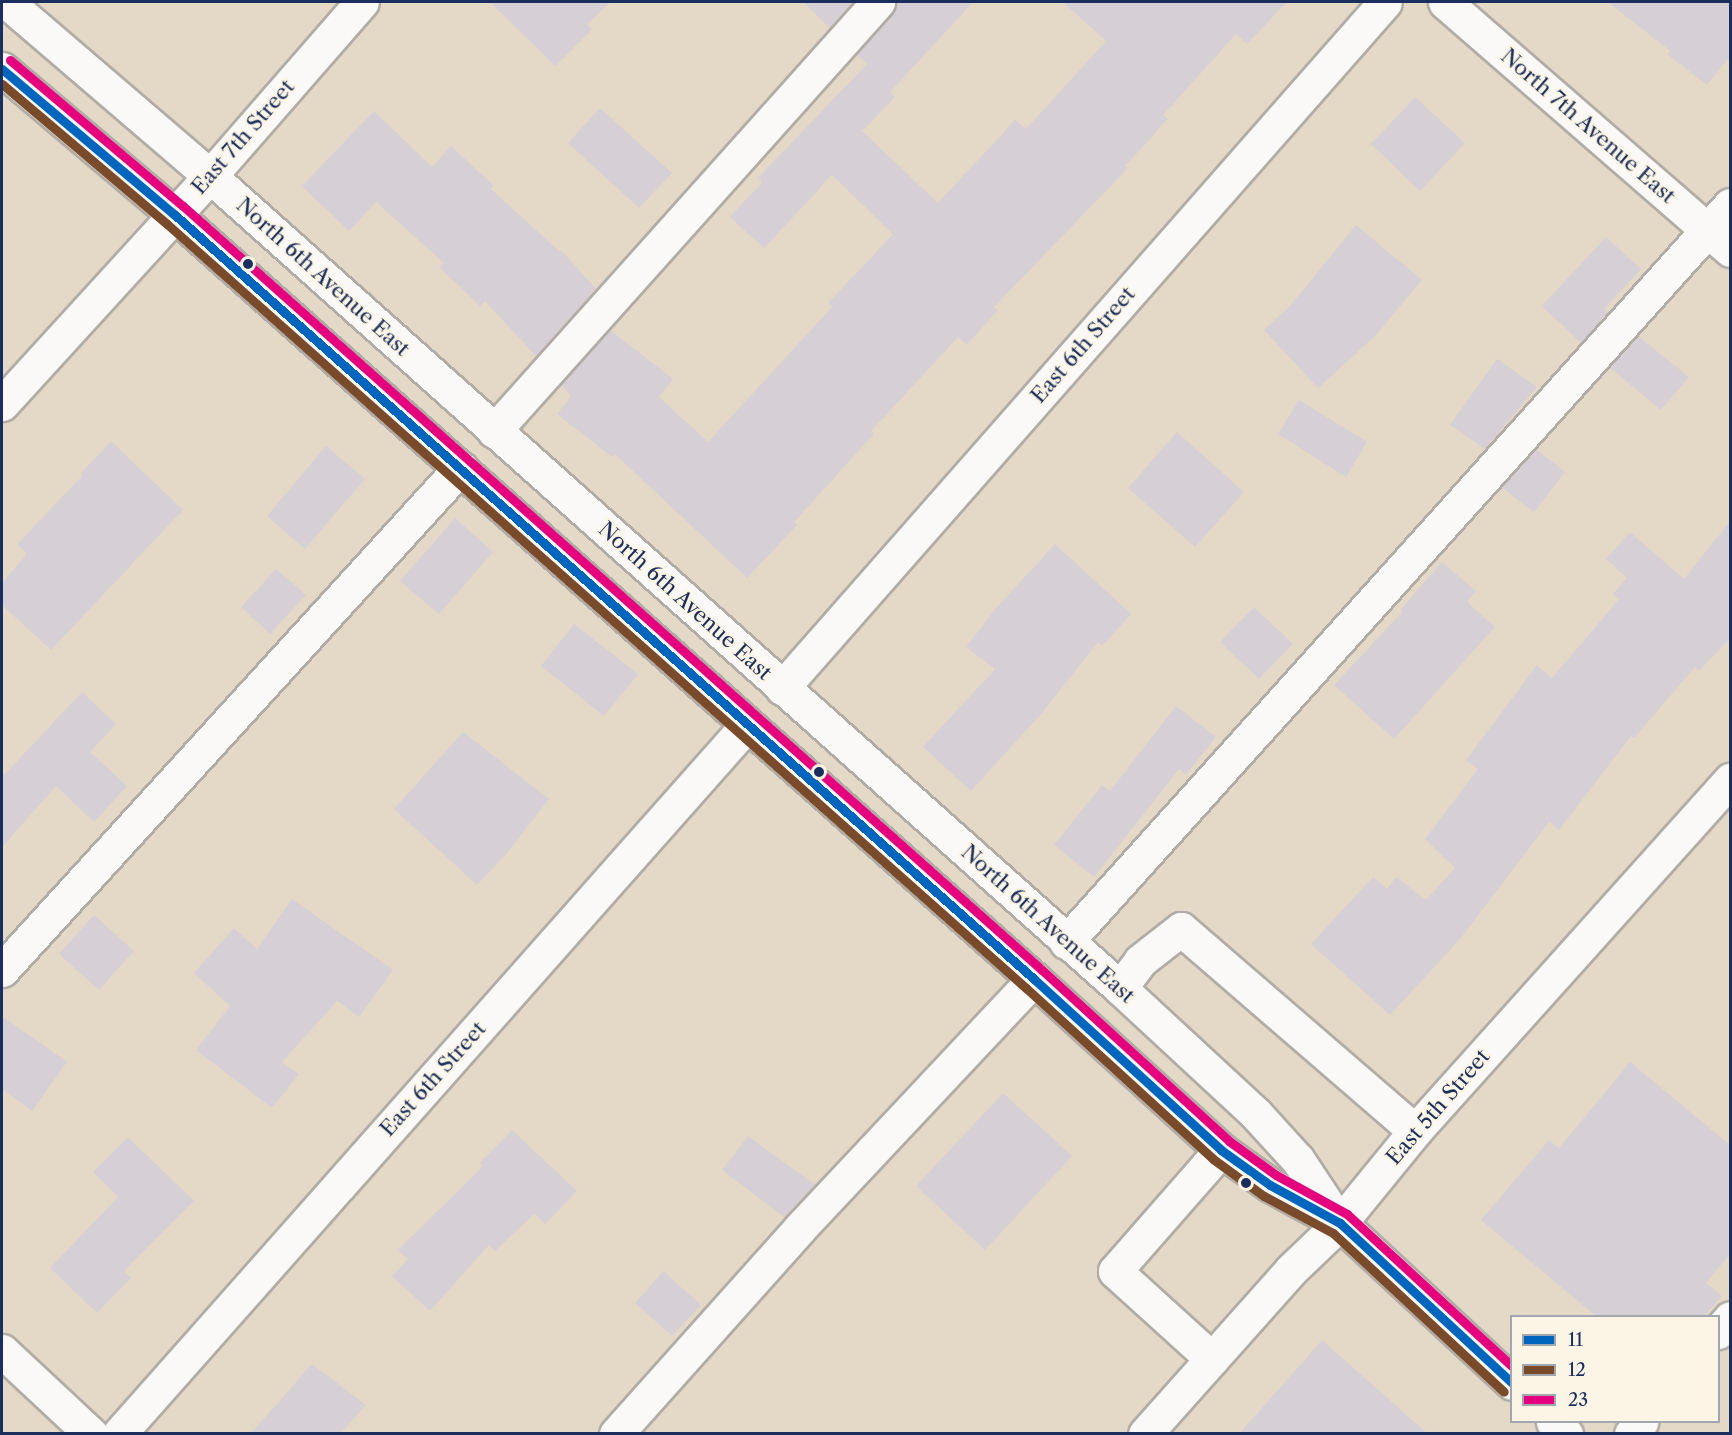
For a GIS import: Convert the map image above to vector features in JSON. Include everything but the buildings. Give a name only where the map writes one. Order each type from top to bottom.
[{"type":"main road","name":"North 6th Avenue East","points":[[7,2],[210,176],[1120,988],[1256,1114],[1298,1160],[1340,1223],[1510,1381]]},
{"type":"main road","name":"East 7th Street","points":[[2,404],[210,176],[362,2]]},
{"type":"main road","points":[[494,431],[878,2]]},
{"type":"main road","name":"East 6th Street","points":[[782,688],[1385,2]]},
{"type":"main road","name":"North 7th Avenue East","points":[[1445,2],[1719,240]]},
{"type":"main road","name":"North 6th Avenue East","points":[[2,69],[175,215],[1034,979],[1221,1150],[1270,1185],[1340,1223]]},
{"type":"main road","points":[[1066,942],[1719,240],[1731,205]]},
{"type":"main road","points":[[2,970],[460,468]]},
{"type":"main road","name":"East 6th Street","points":[[119,1434],[747,724]]},
{"type":"main road","name":"East 5th Street","points":[[1145,1434],[1290,1271],[1340,1223],[1415,1131],[1731,780]]},
{"type":"main road","points":[[1120,988],[1140,961],[1180,929],[1415,1131]]},
{"type":"main road","points":[[616,1434],[800,1228],[1034,979]]},
{"type":"main road","points":[[1212,1359],[1115,1271],[1221,1150]]},
{"type":"main road","points":[[1720,1331],[1731,1318]]},
{"type":"main road","points":[[2,1351],[91,1434]]},
{"type":"main road","points":[[1554,1423],[1566,1434]]},
{"type":"transit line","name":"23","points":[[10,60],[183,206],[1042,970],[1229,1141],[1276,1175],[1347,1214],[1510,1364]]},
{"type":"transit line","name":"11","points":[[2,69],[175,215],[1034,979],[1221,1150],[1270,1185],[1340,1223],[1510,1381]]},
{"type":"transit line","name":"12","points":[[2,84],[167,224],[1026,988],[1213,1159],[1264,1196],[1333,1233],[1504,1392]]}]
